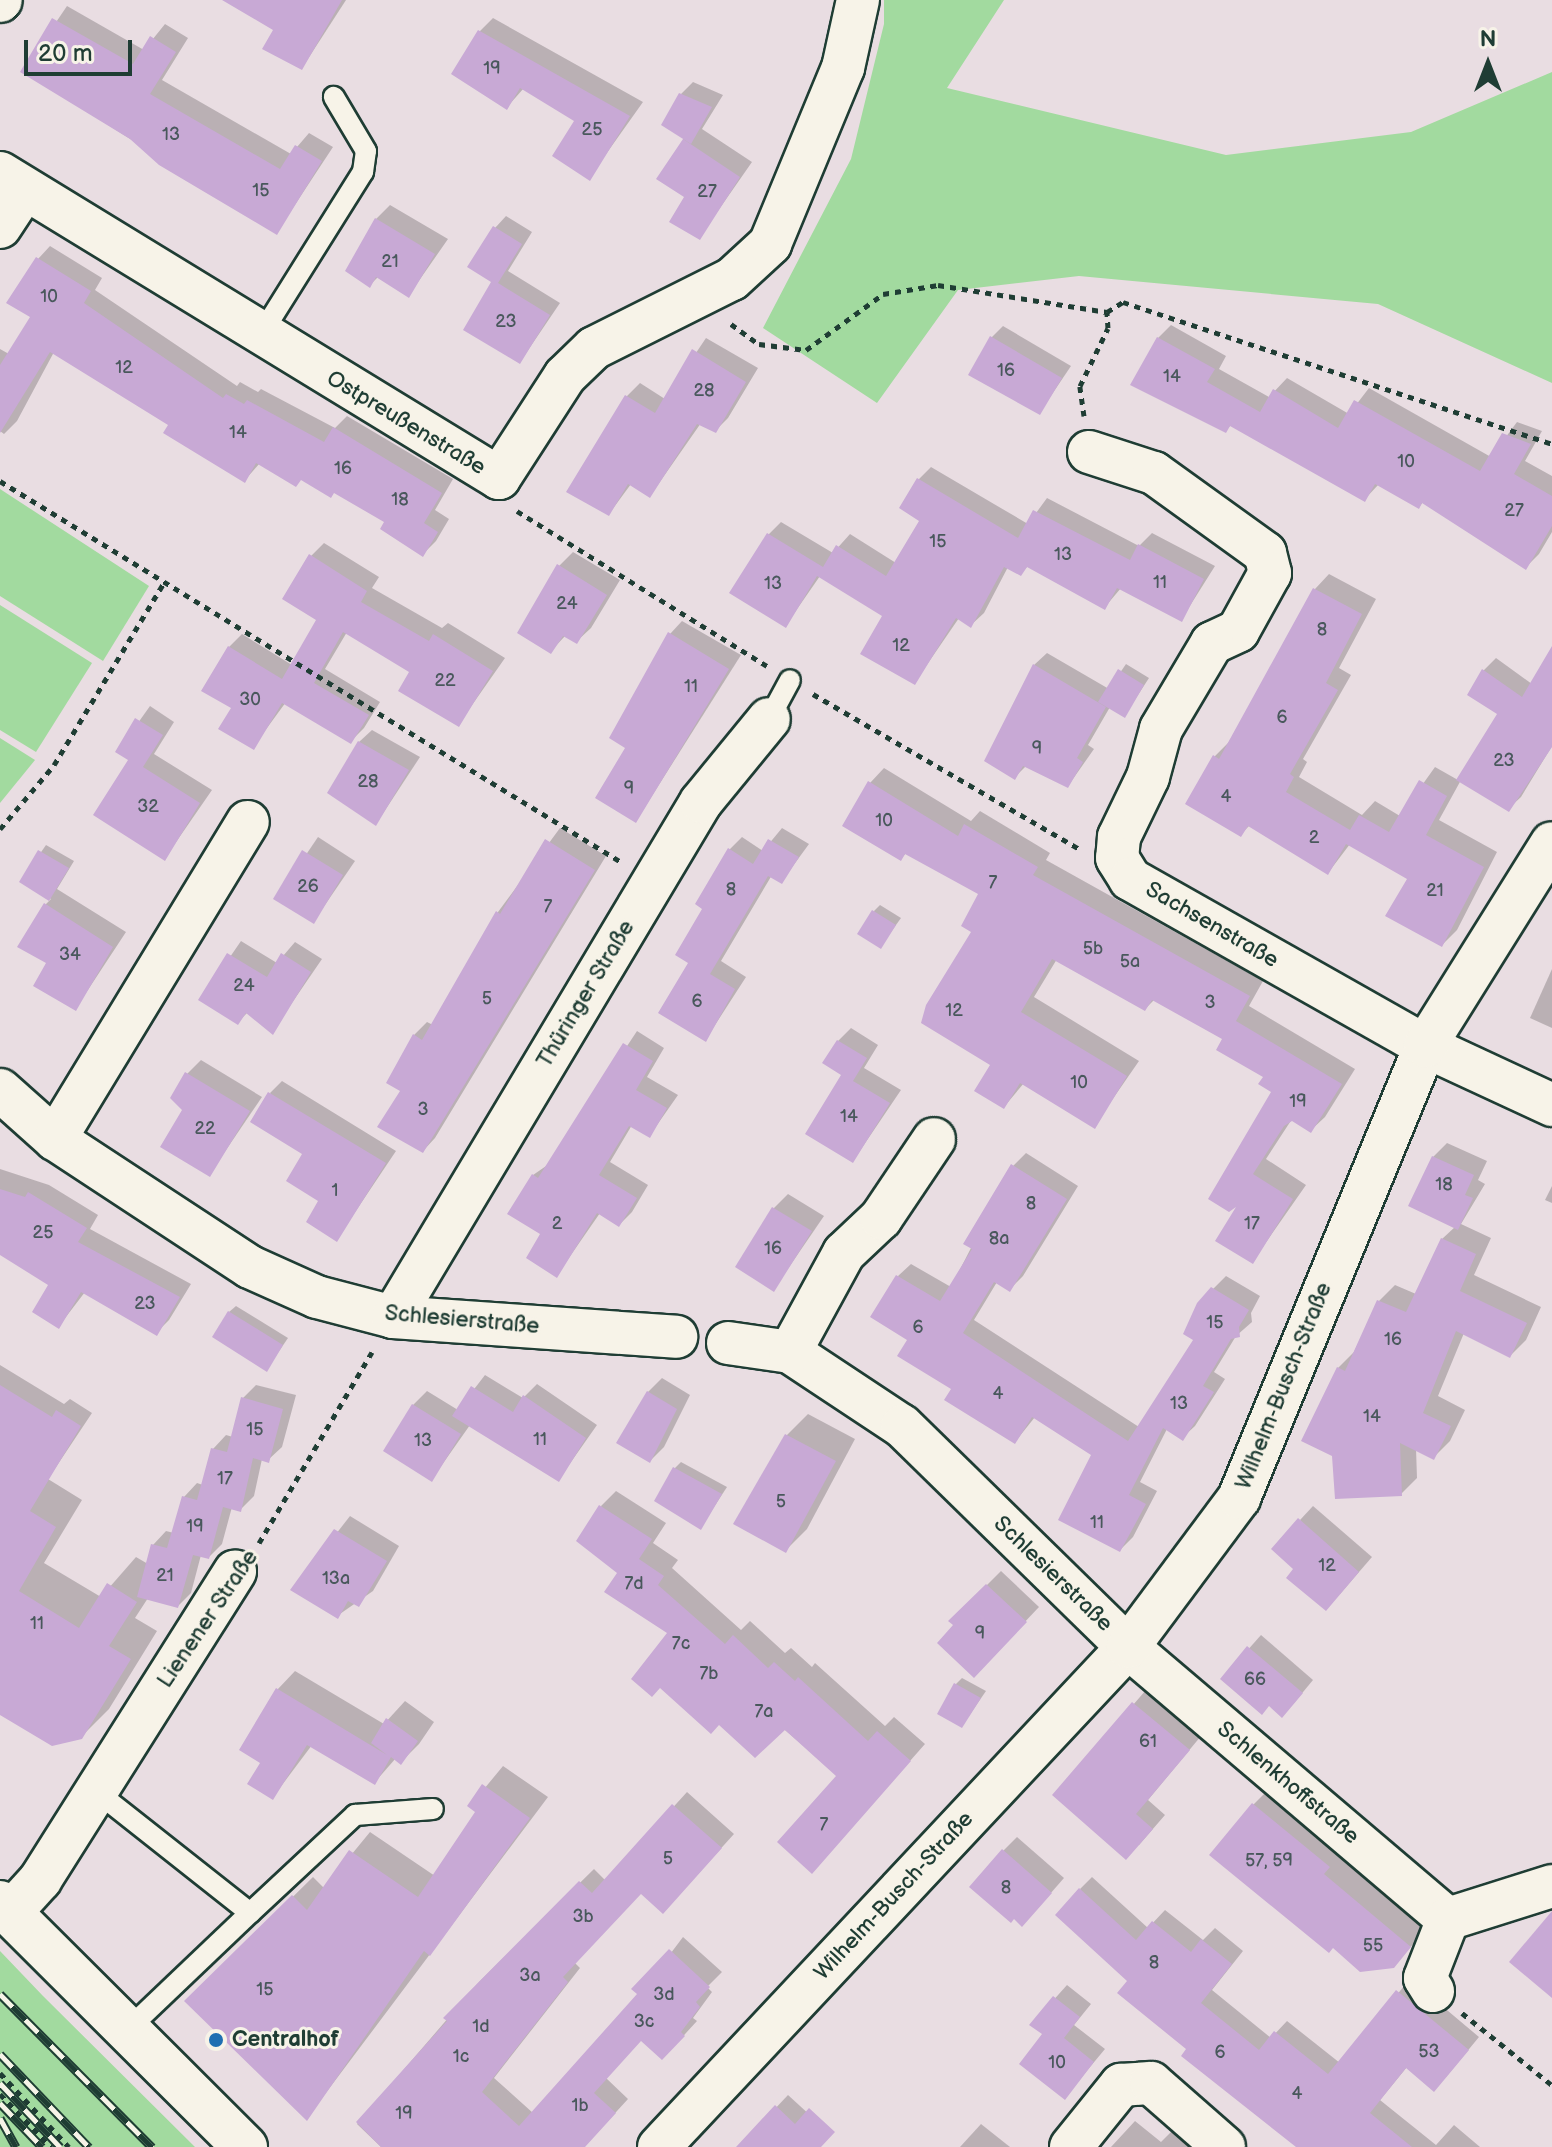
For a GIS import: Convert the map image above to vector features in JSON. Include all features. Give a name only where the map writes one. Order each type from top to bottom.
[{"type":"street","name":"Ostpreußenstraße","points":[[0,227],[12,181],[260,336],[499,478],[565,376],[594,348],[732,279],[770,244],[843,68],[858,0]]},
{"type":"street","points":[[1089,452],[1154,473],[1265,553],[1270,573],[1238,631],[1212,643],[1161,729],[1148,777],[1119,837],[1117,858]]},
{"type":"street","name":"Thüringer Straße","points":[[393,1317],[701,802],[769,719]]},
{"type":"street","points":[[55,1139],[248,822]]},
{"type":"street","name":"Wilhelm-Busch-Straße","points":[[659,2147],[1128,1647],[1239,1498],[1425,1046],[1552,843]]},
{"type":"street","name":"Sachsenstraße","points":[[1117,858],[1130,879],[1425,1046],[1552,1105]]},
{"type":"street","name":"Schlesierstraße","points":[[0,1090],[55,1139],[250,1267],[317,1297],[393,1317],[676,1337]]},
{"type":"street","points":[[790,1352],[844,1253],[881,1218],[934,1139]]},
{"type":"street","name":"Schlesierstraße","points":[[728,1343],[790,1352],[902,1426],[1128,1647]]},
{"type":"street","name":"Lienener Straße","points":[[235,1571],[40,1880],[5,1908],[245,2147]]},
{"type":"street","name":"Schlenkhoffstraße","points":[[1128,1647],[1448,1919]]},
{"type":"street","points":[[1433,1991],[1425,1978],[1448,1919],[1552,1886]]},
{"type":"street","points":[[1071,2147],[1121,2085],[1151,2083],[1224,2147]]},
{"type":"lane","points":[[260,336],[363,172],[366,151],[334,97]]},
{"type":"lane","name":"Thüringer Straße","points":[[769,719],[790,680]]},
{"type":"lane","points":[[97,1792],[250,1913]]},
{"type":"lane","points":[[127,2030],[355,1815],[433,1809]]},
{"type":"path","points":[[694,298],[759,344],[806,350],[883,294],[938,285],[1107,312],[1123,302],[1552,444]]},
{"type":"path","points":[[1089,452],[1080,386],[1108,328],[1107,312]]},
{"type":"path","points":[[499,478],[514,509],[790,680],[1080,850],[1117,858]]},
{"type":"path","points":[[0,481],[653,882]]},
{"type":"path","points":[[0,829],[54,765],[164,583]]},
{"type":"path","name":"Lienener Straße","points":[[235,1571],[246,1564],[393,1317]]},
{"type":"path","points":[[1433,1991],[1552,2085]]},
{"type":"path","points":[[0,2073],[69,2147]]},
{"type":"path","points":[[0,2094],[51,2147]]},
{"type":"green space","points":[[884,0],[1004,0],[947,88],[1226,155],[1411,132],[1552,72],[1552,383],[1378,304],[1079,276],[958,290],[877,403],[763,328],[851,159],[884,24]]},
{"type":"green space","points":[[0,489],[149,586],[103,661],[0,596]]},
{"type":"green space","points":[[0,605],[92,663],[36,752],[0,730]]},
{"type":"green space","points":[[0,738],[35,760],[0,803]]},
{"type":"green space","points":[[0,1951],[43,1996],[195,2147],[0,2147]]},
{"type":"building","points":[[222,0],[342,0],[302,70],[262,49],[273,30]]},
{"type":"building","points":[[52,18],[133,64],[150,36],[176,52],[150,94],[280,169],[295,145],[322,161],[277,235],[159,165],[130,139],[20,72]]},
{"type":"building","points":[[478,30],[630,116],[590,181],[552,156],[574,121],[520,88],[507,110],[451,74]]},
{"type":"building","points":[[679,93],[712,107],[691,144],[661,125]]},
{"type":"building","points":[[683,139],[740,177],[700,240],[669,222],[684,197],[656,179]]},
{"type":"building","points":[[375,218],[435,254],[409,298],[376,277],[370,288],[345,271]]},
{"type":"building","points":[[493,226],[522,244],[498,283],[550,315],[520,364],[463,330],[491,282],[467,267]]},
{"type":"building","points":[[36,257],[91,291],[84,303],[223,398],[226,394],[244,404],[247,400],[324,442],[333,427],[442,493],[424,523],[438,532],[423,557],[380,529],[384,522],[334,493],[331,498],[301,480],[296,487],[256,463],[245,483],[163,433],[168,425],[50,352],[0,433],[0,365],[30,317],[6,303]]},
{"type":"building","points":[[990,336],[1062,378],[1040,415],[968,375]]},
{"type":"building","points":[[1157,337],[1215,369],[1207,382],[1260,412],[1273,389],[1338,428],[1354,400],[1480,471],[1502,433],[1531,444],[1514,474],[1552,496],[1552,526],[1526,570],[1422,503],[1419,509],[1375,484],[1365,502],[1230,426],[1226,433],[1130,385]]},
{"type":"building","points":[[692,349],[746,382],[716,433],[697,424],[650,498],[628,484],[609,516],[566,492],[625,395],[655,413]]},
{"type":"building","points":[[917,478],[1018,538],[1033,510],[1130,560],[1138,544],[1204,579],[1182,622],[1117,588],[1105,610],[1027,567],[1021,576],[1004,567],[971,628],[956,618],[915,685],[860,654],[882,616],[817,576],[786,628],[729,593],[767,533],[823,567],[836,545],[886,576],[919,521],[899,508]]},
{"type":"building","points":[[309,554],[367,591],[361,602],[429,641],[433,634],[493,671],[459,727],[398,691],[409,672],[343,632],[314,683],[369,715],[351,744],[282,703],[254,750],[218,729],[231,708],[201,691],[228,646],[282,679],[316,620],[282,599]]},
{"type":"building","points":[[557,564],[607,595],[577,644],[563,636],[551,654],[517,633]]},
{"type":"building","points":[[1313,588],[1362,614],[1326,683],[1338,690],[1290,774],[1294,777],[1286,792],[1350,830],[1359,815],[1389,832],[1419,780],[1447,796],[1426,835],[1484,867],[1442,947],[1385,916],[1407,879],[1346,844],[1328,875],[1248,826],[1241,837],[1185,804],[1213,755],[1219,759]]},
{"type":"building","points":[[668,632],[729,669],[636,823],[595,798],[625,748],[609,738]]},
{"type":"building","points":[[1552,646],[1552,747],[1509,812],[1456,780],[1497,714],[1467,695],[1482,669],[1522,697]]},
{"type":"building","points":[[1033,664],[1106,707],[1077,758],[1083,762],[1068,788],[1023,766],[1015,780],[984,761]]},
{"type":"building","points":[[1118,669],[1144,685],[1125,718],[1098,702]]},
{"type":"building","points":[[135,718],[163,735],[143,767],[200,803],[165,861],[93,815],[128,760],[115,752]]},
{"type":"building","points":[[358,741],[409,770],[376,826],[327,793]]},
{"type":"building","points":[[868,781],[958,836],[964,824],[1038,867],[1033,875],[1250,996],[1236,1021],[1342,1084],[1311,1133],[1292,1121],[1284,1126],[1253,1174],[1293,1199],[1253,1264],[1215,1241],[1236,1207],[1229,1212],[1208,1199],[1271,1092],[1258,1084],[1263,1077],[1216,1050],[1222,1039],[1152,1000],[1145,1011],[1052,959],[1021,1012],[1127,1076],[1095,1129],[1020,1083],[1004,1109],[974,1091],[990,1065],[921,1023],[926,1005],[971,932],[961,926],[978,894],[905,854],[901,861],[842,826]]},
{"type":"building","points":[[545,839],[595,870],[423,1153],[377,1127],[400,1091],[386,1083],[413,1034],[422,1040],[496,911],[500,914]]},
{"type":"building","points":[[768,839],[799,857],[782,884],[768,876],[710,974],[735,989],[706,1042],[658,1013],[688,963],[675,955],[702,909],[695,904],[728,848],[753,864]]},
{"type":"building","points":[[38,850],[69,868],[49,901],[19,882]]},
{"type":"building","points":[[302,850],[343,875],[314,924],[273,899]]},
{"type":"building","points":[[44,903],[113,947],[76,1011],[33,986],[46,963],[17,947]]},
{"type":"building","points":[[872,910],[896,925],[881,949],[857,934]]},
{"type":"building","points":[[227,953],[267,977],[281,953],[311,972],[273,1035],[246,1013],[238,1025],[198,1000]]},
{"type":"building","points":[[837,1040],[867,1058],[853,1081],[890,1103],[853,1163],[805,1134],[841,1075],[822,1063]]},
{"type":"building","points":[[623,1043],[653,1061],[636,1090],[667,1108],[650,1138],[629,1126],[599,1175],[637,1198],[619,1227],[597,1213],[557,1278],[526,1258],[540,1234],[507,1214],[532,1174],[538,1178]]},
{"type":"building","points":[[185,1072],[250,1111],[210,1177],[160,1147],[182,1110],[170,1098]]},
{"type":"building","points":[[268,1092],[386,1163],[337,1242],[306,1222],[318,1201],[286,1181],[302,1154],[250,1122]]},
{"type":"building","points":[[1432,1156],[1474,1175],[1465,1195],[1473,1198],[1458,1230],[1408,1206]]},
{"type":"building","points":[[1011,1164],[1067,1199],[1010,1292],[994,1282],[963,1333],[1128,1441],[1193,1340],[1183,1334],[1197,1303],[1211,1287],[1249,1310],[1239,1327],[1240,1337],[1231,1339],[1203,1386],[1214,1392],[1183,1441],[1163,1428],[1129,1495],[1146,1504],[1120,1552],[1058,1520],[1091,1455],[1032,1417],[1015,1444],[944,1400],[951,1389],[897,1356],[907,1340],[870,1317],[896,1275],[940,1301],[972,1249],[963,1244]]},
{"type":"building","points":[[0,1189],[25,1197],[28,1192],[87,1228],[78,1242],[180,1297],[157,1336],[81,1292],[59,1329],[32,1312],[48,1285],[0,1255]]},
{"type":"building","points":[[772,1207],[812,1231],[774,1292],[735,1267]]},
{"type":"building","points":[[1441,1238],[1476,1254],[1460,1291],[1527,1323],[1510,1358],[1456,1331],[1423,1413],[1451,1426],[1434,1460],[1400,1443],[1402,1496],[1335,1499],[1332,1456],[1301,1441],[1337,1367],[1345,1371],[1377,1300],[1406,1312]]},
{"type":"building","points":[[228,1311],[283,1345],[267,1372],[212,1337]]},
{"type":"building","points":[[0,1385],[52,1417],[56,1410],[81,1426],[30,1511],[56,1527],[19,1591],[79,1628],[107,1583],[137,1602],[109,1646],[131,1659],[82,1739],[52,1746],[0,1715]]},
{"type":"building","points":[[471,1386],[513,1412],[523,1395],[586,1438],[559,1482],[452,1416]]},
{"type":"building","points":[[647,1391],[677,1409],[650,1463],[616,1443]]},
{"type":"building","points":[[241,1397],[283,1409],[269,1463],[253,1458],[241,1512],[223,1507],[209,1559],[193,1555],[178,1608],[137,1597],[151,1544],[167,1548],[182,1496],[197,1500],[211,1448],[227,1452]]},
{"type":"building","points":[[412,1404],[461,1434],[432,1482],[383,1451]]},
{"type":"building","points":[[785,1434],[836,1461],[786,1553],[733,1524]]},
{"type":"building","points":[[673,1467],[722,1494],[701,1530],[654,1501]]},
{"type":"building","points":[[599,1505],[652,1539],[639,1559],[664,1576],[658,1585],[725,1644],[733,1635],[768,1668],[774,1662],[795,1681],[798,1677],[868,1741],[877,1731],[911,1761],[812,1874],[777,1842],[836,1776],[785,1730],[755,1758],[719,1725],[711,1734],[660,1688],[652,1697],[631,1679],[667,1633],[604,1592],[617,1573],[576,1541]]},
{"type":"building","points":[[1298,1518],[1359,1572],[1326,1611],[1286,1578],[1293,1569],[1271,1549]]},
{"type":"building","points":[[334,1529],[387,1561],[359,1607],[348,1601],[338,1619],[290,1590]]},
{"type":"building","points":[[986,1584],[1027,1622],[974,1678],[937,1643],[953,1625],[948,1621]]},
{"type":"building","points":[[1247,1646],[1303,1693],[1282,1718],[1269,1706],[1262,1715],[1220,1679]]},
{"type":"building","points":[[954,1683],[981,1698],[962,1728],[937,1714]]},
{"type":"building","points":[[276,1688],[387,1755],[371,1743],[386,1718],[418,1741],[401,1765],[391,1757],[375,1785],[307,1745],[273,1800],[247,1784],[260,1763],[239,1750]]},
{"type":"building","points":[[1132,1702],[1190,1750],[1136,1814],[1153,1829],[1126,1860],[1052,1795]]},
{"type":"building","points":[[482,1784],[530,1818],[430,1956],[424,1951],[307,2121],[184,2001],[292,1895],[307,1910],[349,1850],[418,1897],[475,1812],[467,1806]]},
{"type":"building","points":[[1252,1803],[1330,1867],[1324,1874],[1411,1947],[1394,1968],[1360,1972],[1333,1948],[1329,1953],[1209,1855]]},
{"type":"building","points":[[672,1804],[722,1848],[663,1914],[641,1894],[563,1977],[568,1982],[482,2092],[519,2126],[637,1994],[631,1989],[669,1949],[710,1987],[696,2002],[700,2007],[681,2032],[685,2036],[662,2060],[641,2041],[594,2093],[616,2113],[585,2147],[381,2147],[356,2122],[447,2021],[443,2018],[579,1881],[592,1893]]},
{"type":"building","points":[[1002,1849],[1052,1893],[1022,1927],[1014,1919],[1011,1923],[969,1887]]},
{"type":"building","points":[[1079,1888],[1136,1940],[1152,1921],[1191,1952],[1201,1939],[1232,1964],[1201,2003],[1259,2050],[1274,2031],[1328,2074],[1396,1990],[1469,2050],[1434,2092],[1406,2068],[1370,2113],[1412,2147],[1296,2147],[1181,2056],[1186,2049],[1117,1993],[1127,1981],[1055,1915]]},
{"type":"building","points":[[1552,1911],[1552,1998],[1509,1962]]},
{"type":"building","points":[[1053,1996],[1080,2017],[1064,2038],[1094,2062],[1065,2100],[1019,2064],[1042,2034],[1029,2025]]},
{"type":"building","points":[[775,2105],[795,2124],[809,2108],[835,2132],[821,2147],[736,2147]]},
{"type":"railway","points":[[0,1994],[152,2147]]},
{"type":"railway","points":[[0,2054],[89,2147]]},
{"type":"railway","points":[[0,2083],[60,2147]]},
{"type":"railway","points":[[0,2103],[42,2147]]},
{"type":"railway","points":[[0,2118],[16,2147]]},
{"type":"place","name":"Centralhof","points":[[216,2040]]}]
